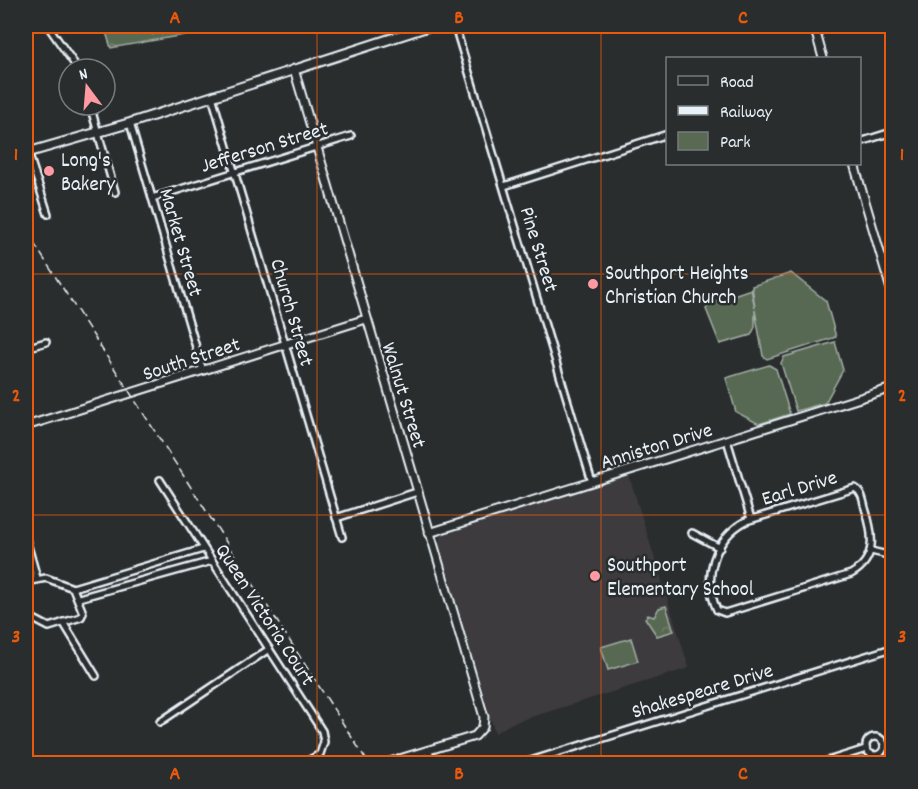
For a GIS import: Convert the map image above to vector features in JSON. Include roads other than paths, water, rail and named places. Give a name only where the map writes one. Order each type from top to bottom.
[{"type":"main road","points":[[27,150],[130,123],[430,26]]},
{"type":"street","points":[[48,26],[71,57]]},
{"type":"street","name":"Pine Street","points":[[456,26],[592,482]]},
{"type":"street","points":[[824,57],[814,27],[828,26]]},
{"type":"street","name":"Walnut Street","points":[[294,69],[484,717],[482,730],[471,738],[428,750]]},
{"type":"street","name":"Church Street","points":[[212,96],[342,537]]},
{"type":"street","points":[[94,117],[115,192]]},
{"type":"street","name":"Market Street","points":[[130,123],[203,371]]},
{"type":"street","points":[[861,142],[892,132]]},
{"type":"street","points":[[504,186],[666,135]]},
{"type":"street","name":"Jefferson Street","points":[[152,198],[351,136]]},
{"type":"street","points":[[27,150],[48,214]]},
{"type":"street","points":[[854,165],[889,268],[892,292]]},
{"type":"street","name":"South Street","points":[[26,426],[366,319]]},
{"type":"street","points":[[26,348],[46,342]]},
{"type":"street","name":"Anniston Drive","points":[[429,533],[892,388]]},
{"type":"street","points":[[727,440],[752,519]]},
{"type":"street","name":"Queen Victoria Court","points":[[160,480],[324,734],[321,752],[305,763]]},
{"type":"street","name":"Earl Drive","points":[[856,489],[861,493],[872,531],[871,551],[862,566],[851,574],[725,613],[720,612],[716,608],[708,580],[710,570],[720,548],[732,530],[752,519],[856,489]]},
{"type":"street","points":[[336,518],[417,492]]},
{"type":"street","points":[[692,533],[720,548]]},
{"type":"street","points":[[26,539],[37,578]]},
{"type":"street","points":[[73,588],[203,549]]},
{"type":"street","points":[[871,551],[892,556]]},
{"type":"street","points":[[79,598],[212,561]]},
{"type":"street","points":[[26,582],[37,578],[52,579],[73,588],[79,598],[83,615],[47,627],[26,615]]},
{"type":"street","points":[[63,622],[96,676]]},
{"type":"street","name":"Shakespeare Drive","points":[[521,764],[892,648]]},
{"type":"street","points":[[160,722],[269,649]]},
{"type":"street","points":[[818,764],[866,749]]},
{"type":"street","points":[[383,764],[428,750],[433,764]]},
{"type":"railway","points":[[26,231],[369,764]]},
{"type":"place","name":"Long's Bakery","points":[[49,171]]},
{"type":"place","name":"Southport Heights Christian Church","points":[[593,284]]},
{"type":"place","name":"Southport Elementary School","points":[[595,576]]}]
